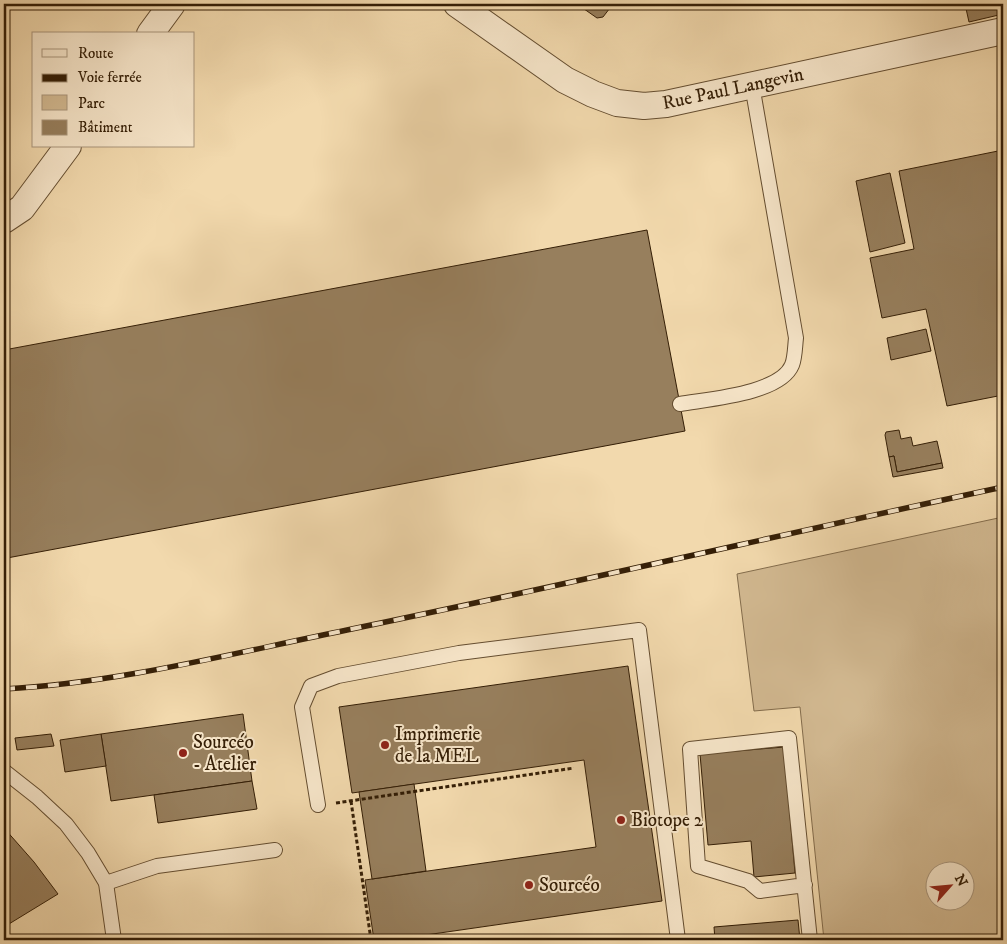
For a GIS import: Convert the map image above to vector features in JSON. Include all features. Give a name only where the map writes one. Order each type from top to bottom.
[{"type":"street","points":[[151,32],[172,4]]},
{"type":"street","name":"Rue Paul Langevin","points":[[457,4],[565,80],[617,103],[644,106],[666,104],[1003,31]]},
{"type":"street","points":[[4,220],[22,208],[67,148]]},
{"type":"lane","points":[[680,404],[752,392],[775,383],[792,366],[796,338],[752,85]]},
{"type":"lane","points":[[318,805],[302,706],[311,686],[338,676],[459,653],[639,630],[678,940]]},
{"type":"lane","points":[[805,885],[760,891],[748,881],[698,866],[690,750],[789,738],[805,885],[810,940]]},
{"type":"lane","points":[[4,771],[66,824],[88,853],[106,883],[114,940]]},
{"type":"lane","points":[[106,883],[157,866],[275,850]]},
{"type":"path","points":[[318,805],[574,768]]},
{"type":"path","points":[[350,801],[371,940]]},
{"type":"green space","points":[[1003,517],[1003,940],[824,940],[800,707],[754,711],[737,574]]},
{"type":"building","points":[[577,4],[613,4],[603,17],[597,18]]},
{"type":"building","points":[[965,4],[1003,4],[1003,14],[969,22]]},
{"type":"building","points":[[1003,150],[1003,395],[947,406],[926,309],[882,318],[870,258],[914,249],[899,171]]},
{"type":"building","points":[[890,173],[905,243],[870,252],[856,181]]},
{"type":"building","points":[[647,230],[685,431],[7,558],[4,538],[4,350]]},
{"type":"building","points":[[926,329],[931,351],[891,360],[887,338]]},
{"type":"building","points":[[899,430],[901,439],[911,437],[913,446],[937,441],[942,463],[897,472],[894,456],[889,457],[885,435],[886,432]]},
{"type":"building","points":[[894,456],[897,472],[942,463],[943,468],[893,477],[889,457]]},
{"type":"building","name":"Biotope 2","points":[[628,666],[662,901],[391,940],[374,940],[365,880],[596,847],[584,760],[352,793],[339,707]]},
{"type":"building","points":[[243,714],[252,781],[111,801],[101,734]]},
{"type":"building","points":[[51,734],[54,746],[17,750],[15,738]]},
{"type":"building","points":[[101,734],[106,766],[65,772],[60,740]]},
{"type":"building","points":[[784,747],[795,873],[754,877],[751,841],[708,845],[700,754]]},
{"type":"building","points":[[252,781],[257,809],[158,823],[154,795]]},
{"type":"building","points":[[414,784],[426,871],[372,879],[359,792]]},
{"type":"building","points":[[4,828],[34,862],[58,894],[4,927]]},
{"type":"building","points":[[798,920],[800,940],[715,940],[714,927]]},
{"type":"railway","points":[[4,689],[47,686],[176,666],[1003,487]]},
{"type":"place","name":"Imprimerie de la MEL","points":[[385,745]]},
{"type":"place","name":"Sourcéo - Atelier","points":[[183,753]]},
{"type":"place","name":"Biotope 2","points":[[621,820]]},
{"type":"place","name":"Sourcéo","points":[[529,885]]}]
